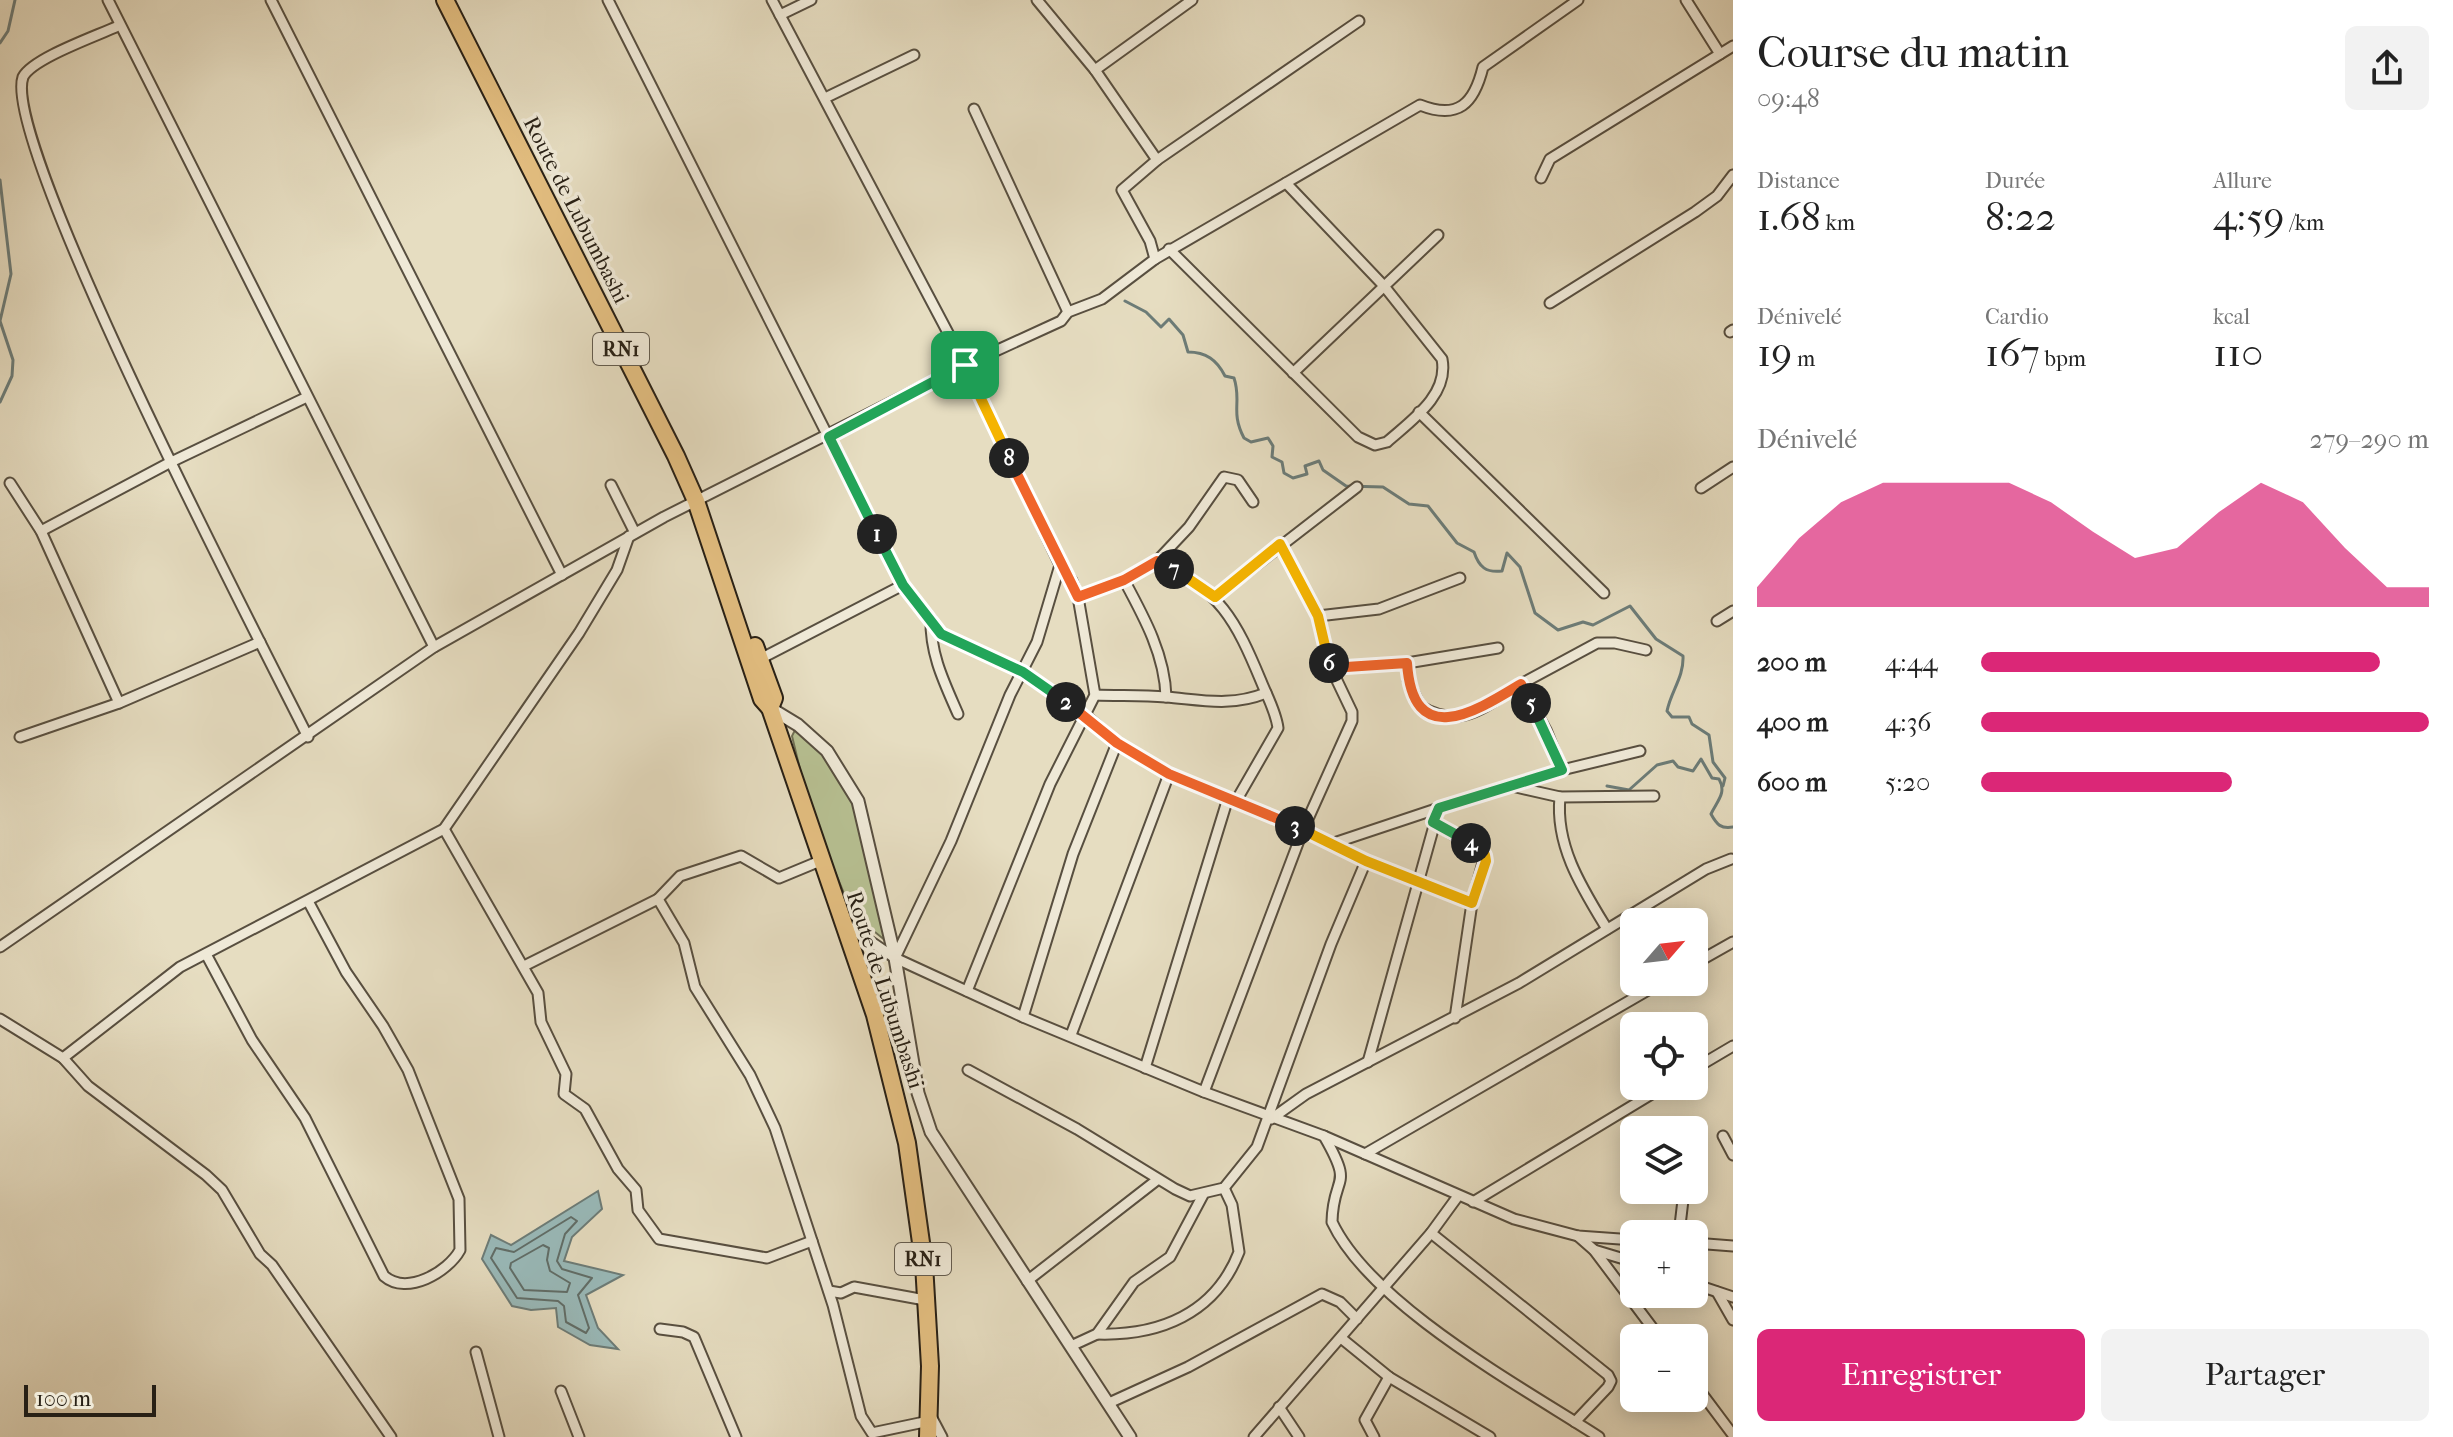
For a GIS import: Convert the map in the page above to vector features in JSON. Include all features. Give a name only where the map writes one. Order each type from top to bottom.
[{"type":"highway","name":"Route de Lubumbashi","points":[[445,0],[700,500],[762,699],[770,708],[887,1054],[919,1210],[929,1423]]},
{"type":"highway","name":"Route de Lubumbashi","points":[[456,0],[646,374],[700,500],[760,659],[774,698],[770,708]]},
{"type":"street","points":[[108,0],[118,26],[434,647]]},
{"type":"street","points":[[271,0],[562,575]]},
{"type":"street","points":[[608,0],[903,585],[931,616],[941,634],[1023,672],[1084,714],[1117,743],[1169,774],[1334,843],[1366,861],[1472,903]]},
{"type":"street","points":[[772,0],[965,365],[1078,597],[1095,695],[1050,784],[967,991]]},
{"type":"street","points":[[780,15],[811,0]]},
{"type":"street","points":[[1037,0],[1095,70],[1157,160]]},
{"type":"street","points":[[1095,70],[1192,0]]},
{"type":"street","points":[[0,947],[434,647],[632,534],[829,437],[965,365],[1061,321],[1068,312],[1102,299],[1169,249],[1420,105],[1437,112],[1460,108],[1476,94],[1483,67],[1578,0]]},
{"type":"street","points":[[1541,178],[1550,159],[1728,52],[1686,0]]},
{"type":"street","points":[[1155,259],[1150,241],[1122,190],[1157,160],[1359,21]]},
{"type":"street","points":[[118,26],[39,62],[22,78],[20,90],[43,189],[60,234],[169,463],[308,737]]},
{"type":"street","points":[[825,98],[914,55]]},
{"type":"street","points":[[974,109],[1068,312]]},
{"type":"street","points":[[1550,303],[1695,212],[1717,196],[1733,175]]},
{"type":"street","points":[[1169,249],[1358,437],[1375,445],[1387,442],[1441,387],[1445,374],[1442,359],[1384,286],[1286,183]]},
{"type":"street","points":[[1293,373],[1438,235]]},
{"type":"street","points":[[41,531],[169,463],[307,397]]},
{"type":"street","points":[[1419,412],[1604,593]]},
{"type":"street","points":[[1701,488],[1733,467]]},
{"type":"street","points":[[1078,597],[1124,580],[1157,561],[1189,527],[1224,477],[1238,480],[1253,502]]},
{"type":"street","points":[[10,483],[41,531],[119,703]]},
{"type":"street","points":[[63,1058],[180,967],[444,829],[579,633],[617,570],[632,534],[611,485]]},
{"type":"street","points":[[1215,597],[1357,487]]},
{"type":"street","points":[[1204,1092],[1303,830],[1352,721],[1352,712],[1331,668],[1318,616],[1280,544]]},
{"type":"street","points":[[1145,1068],[1232,800],[1278,728],[1243,638],[1215,597],[1157,561]]},
{"type":"street","points":[[895,958],[951,841],[1047,616],[1060,565]]},
{"type":"street","points":[[1318,616],[1379,609],[1460,578]]},
{"type":"street","points":[[1124,580],[1146,622],[1165,674],[1166,697]]},
{"type":"street","points":[[760,659],[903,585]]},
{"type":"street","points":[[1717,621],[1733,611]]},
{"type":"street","points":[[931,616],[930,641],[937,666],[958,714]]},
{"type":"street","points":[[20,737],[119,703],[260,642]]},
{"type":"street","points":[[1407,663],[1413,696],[1420,706],[1443,716],[1468,715],[1597,643],[1615,643],[1646,650]]},
{"type":"street","points":[[1331,668],[1407,663],[1498,648]]},
{"type":"street","points":[[1521,684],[1546,730],[1562,770]]},
{"type":"street","points":[[1095,695],[1166,697],[1214,703],[1246,701],[1266,693]]},
{"type":"street","points":[[770,708],[812,736],[850,784],[858,801],[895,958],[918,1093],[927,1123],[1130,1437]]},
{"type":"street","points":[[1023,1017],[1073,854],[1117,743]]},
{"type":"street","points":[[1334,843],[1562,770],[1640,751]]},
{"type":"street","points":[[1071,1035],[1169,774]]},
{"type":"street","points":[[1516,787],[1560,797],[1654,796]]},
{"type":"street","points":[[1560,797],[1558,816],[1564,846],[1585,893],[1607,929]]},
{"type":"street","points":[[1368,1062],[1439,808]]},
{"type":"street","points":[[1433,822],[1485,855],[1484,870],[1472,903],[1455,1018]]},
{"type":"street","points":[[444,829],[538,993],[541,1022],[566,1074],[564,1094],[585,1109],[618,1169],[636,1190],[638,1210],[659,1239],[767,1258],[812,1241]]},
{"type":"street","points":[[524,966],[658,899],[680,876],[741,856],[779,878],[820,861]]},
{"type":"street","points":[[1271,1119],[1306,1094],[1455,1018],[1706,869],[1731,859]]},
{"type":"street","points":[[968,1070],[1077,1129],[1157,1180],[1190,1196],[1224,1188],[1257,1147],[1271,1119],[1331,944],[1366,861]]},
{"type":"street","points":[[658,899],[684,943],[695,987],[750,1075],[775,1128],[829,1291],[861,1416],[872,1433],[929,1423],[942,1437]]},
{"type":"street","points":[[206,954],[252,1040],[305,1118],[384,1276],[389,1281],[410,1282],[438,1273],[460,1250],[456,1190],[396,1047],[346,972],[308,901]]},
{"type":"street","points":[[842,922],[895,958],[1023,1017],[1271,1119],[1324,1136],[1514,1219],[1578,1236],[1620,1239]]},
{"type":"street","points":[[1708,956],[1733,942]]},
{"type":"street","points":[[1365,1154],[1638,996]]},
{"type":"street","points":[[0,1019],[63,1058],[88,1086],[188,1160],[222,1190],[260,1254],[272,1265],[391,1437]]},
{"type":"street","points":[[1708,1061],[1733,1046]]},
{"type":"street","points":[[1473,1202],[1642,1100]]},
{"type":"street","points":[[1324,1136],[1342,1168],[1343,1181],[1332,1222],[1344,1244],[1384,1286],[1438,1330],[1599,1437]]},
{"type":"street","points":[[1723,1136],[1733,1155]]},
{"type":"street","points":[[1027,1281],[1157,1180]]},
{"type":"street","points":[[1071,1346],[1097,1334],[1130,1335],[1163,1328],[1190,1314],[1211,1296],[1239,1252],[1232,1205],[1224,1188]]},
{"type":"street","points":[[1097,1334],[1134,1282],[1170,1257],[1203,1195]]},
{"type":"street","points":[[1254,1437],[1431,1233],[1458,1196]]},
{"type":"street","points":[[1431,1233],[1608,1375],[1611,1381],[1608,1387],[1575,1422]]},
{"type":"street","points":[[1578,1236],[1594,1250],[1650,1324]]},
{"type":"street","points":[[1708,1244],[1733,1246]]},
{"type":"street","points":[[1594,1250],[1620,1258]]},
{"type":"street","points":[[829,1291],[841,1293],[854,1287],[925,1300]]},
{"type":"street","points":[[1708,1289],[1733,1297]]},
{"type":"street","points":[[1717,1292],[1733,1320]]},
{"type":"street","points":[[1109,1403],[1188,1367],[1322,1294],[1340,1302],[1357,1319]]},
{"type":"street","points":[[660,1329],[694,1337],[736,1437]]},
{"type":"street","points":[[1341,1338],[1389,1377],[1490,1437]]},
{"type":"street","points":[[476,1352],[499,1437]]},
{"type":"street","points":[[1374,1437],[1365,1420],[1389,1377]]},
{"type":"street","points":[[561,1391],[579,1437]]},
{"type":"street","points":[[1708,1402],[1733,1435]]},
{"type":"street","points":[[1279,1407],[1299,1437]]},
{"type":"green space","points":[[796,728],[829,756],[857,804],[887,942],[852,913],[810,811],[792,736]]},
{"type":"water","points":[[598,1191],[602,1209],[572,1237],[564,1261],[623,1275],[586,1295],[598,1328],[618,1349],[590,1345],[558,1327],[556,1308],[531,1310],[512,1306],[482,1259],[491,1235],[511,1245]]},
{"type":"waterway","points":[[0,43],[8,31],[15,0]]},
{"type":"waterway","points":[[0,180],[11,274],[0,321],[13,360],[12,376],[0,402]]},
{"type":"waterway","points":[[1125,301],[1146,312],[1161,327],[1169,319],[1183,335],[1188,352],[1210,358],[1225,376],[1234,378],[1238,421],[1244,438],[1251,442],[1268,438],[1273,446],[1272,457],[1282,462],[1284,473],[1293,478],[1307,474],[1305,466],[1319,461],[1323,470],[1346,486],[1383,487],[1409,504],[1428,506],[1457,543],[1474,552],[1484,568],[1502,571],[1507,553],[1520,567],[1535,613],[1558,630],[1583,622],[1593,625],[1630,606],[1656,639],[1683,656],[1667,711],[1672,717],[1689,717],[1692,724],[1709,735],[1713,762],[1725,778],[1723,786]]},
{"type":"waterway","points":[[1607,786],[1629,790],[1657,765],[1673,761],[1678,767],[1693,771],[1701,759],[1712,778],[1719,779],[1722,789],[1711,814],[1720,825],[1733,827]]},
{"type":"route","points":[[965,365],[1078,597],[1124,580],[1157,561],[1215,597],[1280,544],[1318,616],[1331,668],[1407,663],[1408,680],[1420,706],[1432,713],[1457,718],[1478,711],[1521,684],[1546,730],[1562,770],[1516,787],[1448,804],[1439,808],[1434,815],[1433,822],[1479,848],[1485,855],[1484,870],[1472,903],[1366,861],[1334,843],[1169,774],[1117,743],[1084,714],[1023,672],[941,634],[931,616],[903,585],[829,437],[965,365]]}]
